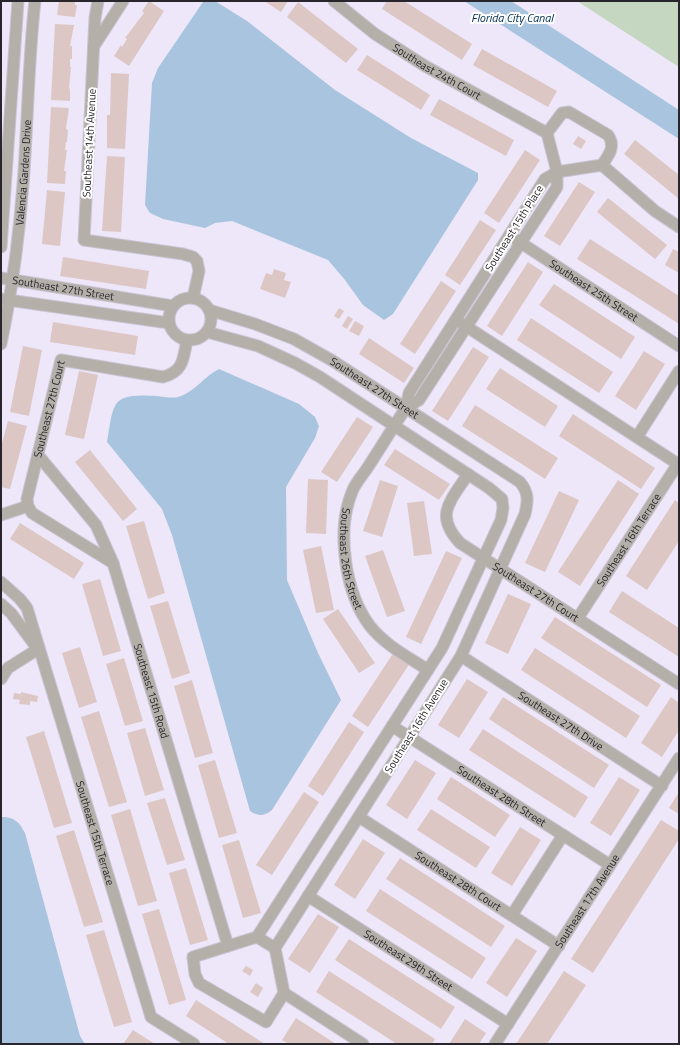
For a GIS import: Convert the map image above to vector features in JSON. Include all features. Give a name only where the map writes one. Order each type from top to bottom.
[{"type":"street","name":"Valencia Gardens Drive","points":[[1,247],[18,1]]},
{"type":"street","name":"Valencia Gardens Drive","points":[[1,344],[5,299],[12,280],[23,183],[29,52],[35,1]]},
{"type":"street","name":"Southeast 14th Avenue","points":[[98,1],[94,47],[84,240],[183,254],[193,257],[197,261],[199,271],[193,298]]},
{"type":"street","name":"Southeast 14th Avenue","points":[[94,47],[123,1]]},
{"type":"street","name":"Southeast 24th Court","points":[[334,1],[375,34],[425,66],[546,133]]},
{"type":"street","points":[[569,112],[575,114],[608,134],[611,139],[612,146],[609,155],[602,165],[556,172],[546,133],[562,113],[569,112]]},
{"type":"street","points":[[602,165],[655,211],[679,227]]},
{"type":"street","name":"Southeast 15th Place","points":[[556,172],[557,188],[419,400],[406,408],[410,393],[456,319],[545,179],[556,172]]},
{"type":"street","name":"Southeast 25th Street","points":[[509,236],[679,346]]},
{"type":"street","name":"Southeast 27th Street","points":[[1,278],[173,306]]},
{"type":"street","points":[[193,298],[200,300],[209,310],[211,321],[207,332],[198,339],[187,340],[175,334],[169,323],[169,317],[173,306],[182,299],[193,298]]},
{"type":"street","name":"Southeast 27th Street","points":[[5,299],[169,323]]},
{"type":"street","points":[[145,320],[149,302]]},
{"type":"street","name":"Southeast 27th Street","points":[[209,310],[255,324],[294,339],[333,361],[520,482],[526,490]]},
{"type":"street","points":[[456,319],[678,463]]},
{"type":"street","name":"Southeast 27th Street","points":[[207,332],[258,346],[295,363],[468,474],[502,498]]},
{"type":"street","name":"Southeast 27th Court","points":[[28,506],[27,500],[61,360],[163,377],[174,374],[182,364],[187,340]]},
{"type":"street","points":[[637,437],[679,371]]},
{"type":"street","name":"Southeast 26th Street","points":[[406,408],[352,492],[344,533],[344,551],[351,586],[358,604],[370,626],[387,644],[428,670]]},
{"type":"street","name":"Southeast 15th Road","points":[[38,454],[96,525],[113,563],[228,946]]},
{"type":"street","name":"Southeast 16th Terrace","points":[[578,618],[678,463]]},
{"type":"street","name":"Southeast 27th Court","points":[[468,474],[447,510],[446,522],[450,532],[460,543],[679,684]]},
{"type":"street","name":"Southeast 16th Avenue","points":[[275,948],[461,656],[526,514],[528,500],[526,490]]},
{"type":"street","name":"Southeast 16th Avenue","points":[[257,937],[442,648],[501,520],[503,508],[502,498]]},
{"type":"street","points":[[3,514],[28,506],[32,513],[113,563]]},
{"type":"street","name":"Southeast 15th Terrace","points":[[1,582],[20,599],[27,608],[38,649],[151,1016],[194,1044]]},
{"type":"street","name":"Southeast 15th Terrace","points":[[1,604],[11,613],[38,649]]},
{"type":"street","points":[[11,613],[27,608]]},
{"type":"street","points":[[1,679],[8,668],[38,649]]},
{"type":"street","name":"Southeast 27th Drive","points":[[461,656],[662,786]]},
{"type":"street","name":"Southeast 28th Street","points":[[392,726],[610,865]]},
{"type":"street","name":"Southeast 17th Avenue","points":[[495,1044],[679,758]]},
{"type":"street","name":"Southeast 28th Court","points":[[359,816],[559,946]]},
{"type":"street","points":[[512,915],[563,835]]},
{"type":"street","name":"Southeast 29th Street","points":[[308,896],[508,1024]]},
{"type":"street","points":[[257,937],[275,948],[284,993],[266,1022],[199,982],[195,974],[193,957],[228,946],[257,937]]},
{"type":"street","points":[[284,993],[363,1044]]},
{"type":"green space","points":[[577,1],[679,1],[679,67]]},
{"type":"water","points":[[215,1],[247,21],[335,90],[411,138],[478,173],[478,180],[393,314],[384,320],[363,305],[328,260],[232,221],[215,223],[205,228],[163,219],[150,213],[145,205],[152,83],[158,68],[203,2]]},
{"type":"water","name":"Florida City Canal","points":[[464,1],[511,1],[679,110],[679,139]]},
{"type":"water","points":[[219,369],[299,404],[315,417],[319,426],[315,438],[286,487],[287,580],[318,653],[341,700],[272,810],[261,815],[250,811],[172,535],[162,509],[107,442],[111,417],[117,402],[123,398],[142,395],[169,398],[178,397],[191,390]]},
{"type":"water","points":[[2,817],[10,818],[16,821],[25,833],[80,1036],[85,1044],[1,1044]]},
{"type":"building","points":[[59,1],[75,1],[75,5],[77,5],[75,17],[57,15]]},
{"type":"building","points":[[149,1],[164,11],[129,66],[114,56],[121,45],[122,47],[127,39],[125,38],[144,13],[142,11]]},
{"type":"building","points":[[264,1],[288,1],[281,12]]},
{"type":"building","points":[[387,1],[404,1],[472,44],[462,60],[382,9]]},
{"type":"building","points":[[298,2],[358,49],[346,63],[287,17]]},
{"type":"building","points":[[55,24],[74,25],[70,46],[72,46],[72,59],[70,59],[70,101],[51,100]]},
{"type":"building","points":[[482,49],[557,91],[548,107],[473,65]]},
{"type":"building","points":[[367,55],[430,95],[421,110],[357,70]]},
{"type":"building","points":[[111,73],[129,74],[125,149],[107,148],[107,115],[110,115]]},
{"type":"building","points":[[439,99],[514,140],[506,156],[430,115]]},
{"type":"building","points":[[51,107],[69,108],[66,129],[68,130],[65,150],[67,150],[64,171],[66,171],[65,184],[47,183]]},
{"type":"building","points":[[578,136],[586,141],[581,149],[573,144]]},
{"type":"building","points":[[635,140],[679,175],[679,199],[624,154]]},
{"type":"building","points":[[525,150],[540,160],[499,223],[484,213]]},
{"type":"building","points":[[107,156],[125,157],[121,232],[102,231]]},
{"type":"building","points":[[579,182],[595,192],[560,246],[544,236]]},
{"type":"building","points":[[47,190],[65,192],[60,246],[42,244]]},
{"type":"building","points":[[608,198],[667,245],[655,259],[597,212]]},
{"type":"building","points":[[480,220],[496,230],[460,285],[445,275]]},
{"type":"building","points":[[590,239],[679,296],[679,324],[577,259]]},
{"type":"building","points":[[673,249],[679,252],[679,273],[665,265]]},
{"type":"building","points":[[63,257],[149,271],[146,289],[60,276]]},
{"type":"building","points":[[528,262],[543,272],[502,336],[487,326]]},
{"type":"building","points":[[274,269],[286,273],[284,280],[291,282],[285,298],[260,289],[266,273],[272,275]]},
{"type":"building","points":[[441,281],[456,291],[415,354],[400,344]]},
{"type":"building","points":[[554,284],[635,337],[621,359],[539,305]]},
{"type":"building","points":[[339,308],[344,311],[339,319],[334,316]]},
{"type":"building","points":[[348,316],[353,319],[347,329],[342,326]]},
{"type":"building","points":[[531,318],[613,372],[599,393],[517,340]]},
{"type":"building","points":[[355,321],[364,326],[359,336],[349,331]]},
{"type":"building","points":[[53,322],[138,336],[135,355],[50,342]]},
{"type":"building","points":[[369,338],[414,368],[404,383],[359,354]]},
{"type":"building","points":[[23,346],[42,350],[29,416],[10,412]]},
{"type":"building","points":[[473,347],[489,357],[448,421],[432,411]]},
{"type":"building","points":[[644,351],[665,364],[636,410],[615,396]]},
{"type":"building","points":[[500,368],[558,406],[545,427],[486,389]]},
{"type":"building","points":[[79,371],[98,375],[84,439],[65,435]]},
{"type":"building","points":[[475,405],[558,458],[545,479],[462,426]]},
{"type":"building","points":[[573,414],[655,468],[641,489],[559,436]]},
{"type":"building","points":[[357,417],[373,427],[337,482],[321,472]]},
{"type":"building","points":[[8,421],[27,426],[10,489],[1,487],[1,447]]},
{"type":"building","points":[[395,449],[450,484],[439,500],[384,465]]},
{"type":"building","points":[[90,450],[137,509],[123,521],[75,462]]},
{"type":"building","points":[[308,479],[328,480],[326,534],[306,533]]},
{"type":"building","points":[[380,480],[398,486],[382,537],[363,531]]},
{"type":"building","points":[[618,480],[639,494],[580,586],[558,572]]},
{"type":"building","points":[[559,491],[579,500],[545,572],[525,563]]},
{"type":"building","points":[[675,500],[679,503],[679,541],[647,590],[626,576]]},
{"type":"building","points":[[424,501],[432,554],[414,556],[407,503]]},
{"type":"building","points":[[144,521],[165,593],[148,599],[126,526]]},
{"type":"building","points":[[20,523],[84,563],[74,579],[10,539]]},
{"type":"building","points":[[321,546],[334,610],[316,613],[303,550]]},
{"type":"building","points":[[383,550],[405,611],[387,617],[365,556]]},
{"type":"building","points":[[446,551],[462,558],[421,644],[406,637]]},
{"type":"building","points":[[100,579],[121,651],[103,656],[82,584]]},
{"type":"building","points":[[622,591],[679,628],[679,657],[609,612]]},
{"type":"building","points":[[508,594],[531,604],[508,654],[485,643]]},
{"type":"building","points":[[168,601],[190,673],[172,679],[150,606]]},
{"type":"building","points":[[338,609],[375,663],[359,673],[323,619]]},
{"type":"building","points":[[555,617],[661,685],[647,707],[541,638]]},
{"type":"building","points":[[80,647],[97,702],[79,708],[62,653]]},
{"type":"building","points":[[535,648],[640,716],[626,738],[521,670]]},
{"type":"building","points":[[394,652],[410,663],[368,727],[352,716]]},
{"type":"building","points":[[124,658],[143,721],[125,726],[106,664]]},
{"type":"building","points":[[467,679],[488,692],[459,738],[438,725]]},
{"type":"building","points":[[192,680],[213,753],[195,758],[174,686]]},
{"type":"building","points":[[21,692],[38,696],[37,702],[30,701],[30,705],[19,704],[20,700],[13,699],[14,693],[21,694]]},
{"type":"building","points":[[503,697],[609,765],[594,788],[489,719]]},
{"type":"building","points":[[671,697],[679,703],[679,730],[662,757],[641,743]]},
{"type":"building","points":[[99,711],[127,802],[109,807],[81,717]]},
{"type":"building","points":[[349,722],[364,732],[323,796],[308,786]]},
{"type":"building","points":[[145,728],[164,790],[145,796],[127,733]]},
{"type":"building","points":[[483,729],[588,797],[575,818],[469,750]]},
{"type":"building","points":[[44,731],[72,823],[54,828],[26,737]]},
{"type":"building","points":[[215,760],[237,833],[219,838],[198,765]]},
{"type":"building","points":[[415,760],[436,773],[407,819],[386,805]]},
{"type":"building","points":[[451,777],[510,815],[495,837],[437,799]]},
{"type":"building","points":[[619,777],[640,790],[611,836],[590,823]]},
{"type":"building","points":[[304,792],[319,802],[272,875],[256,865]]},
{"type":"building","points":[[679,792],[679,814],[669,808]]},
{"type":"building","points":[[165,798],[185,860],[167,865],[147,803]]},
{"type":"building","points":[[130,809],[157,901],[138,906],[111,815]]},
{"type":"building","points":[[431,809],[490,847],[476,868],[417,830]]},
{"type":"building","points":[[661,820],[679,831],[679,839],[593,973],[571,959]]},
{"type":"building","points":[[520,827],[541,840],[512,886],[491,873]]},
{"type":"building","points":[[74,830],[103,922],[84,927],[56,836]]},
{"type":"building","points":[[363,839],[385,853],[355,899],[334,885]]},
{"type":"building","points":[[239,840],[261,913],[243,918],[222,845]]},
{"type":"building","points":[[400,858],[505,926],[491,947],[386,879]]},
{"type":"building","points":[[186,868],[208,940],[190,945],[169,873]]},
{"type":"building","points":[[380,889],[486,958],[472,979],[366,911]]},
{"type":"building","points":[[159,909],[186,1000],[169,1005],[142,914]]},
{"type":"building","points":[[318,914],[339,927],[310,973],[288,959]]},
{"type":"building","points":[[104,930],[132,1022],[114,1027],[86,935]]},
{"type":"building","points":[[516,938],[537,951],[507,997],[486,983]]},
{"type":"building","points":[[349,939],[455,1007],[441,1029],[335,960]]},
{"type":"building","points":[[246,966],[253,970],[250,976],[242,971]]},
{"type":"building","points":[[329,971],[435,1039],[432,1044],[397,1044],[316,992]]},
{"type":"building","points":[[564,971],[586,985],[547,1044],[516,1044]]},
{"type":"building","points":[[256,983],[263,988],[258,997],[250,992]]},
{"type":"building","points":[[196,1000],[265,1044],[229,1044],[186,1016]]},
{"type":"building","points":[[296,1018],[336,1044],[289,1044],[282,1040]]},
{"type":"building","points":[[465,1019],[486,1033],[479,1044],[449,1044]]},
{"type":"building","points":[[133,1030],[155,1044],[123,1044]]}]
